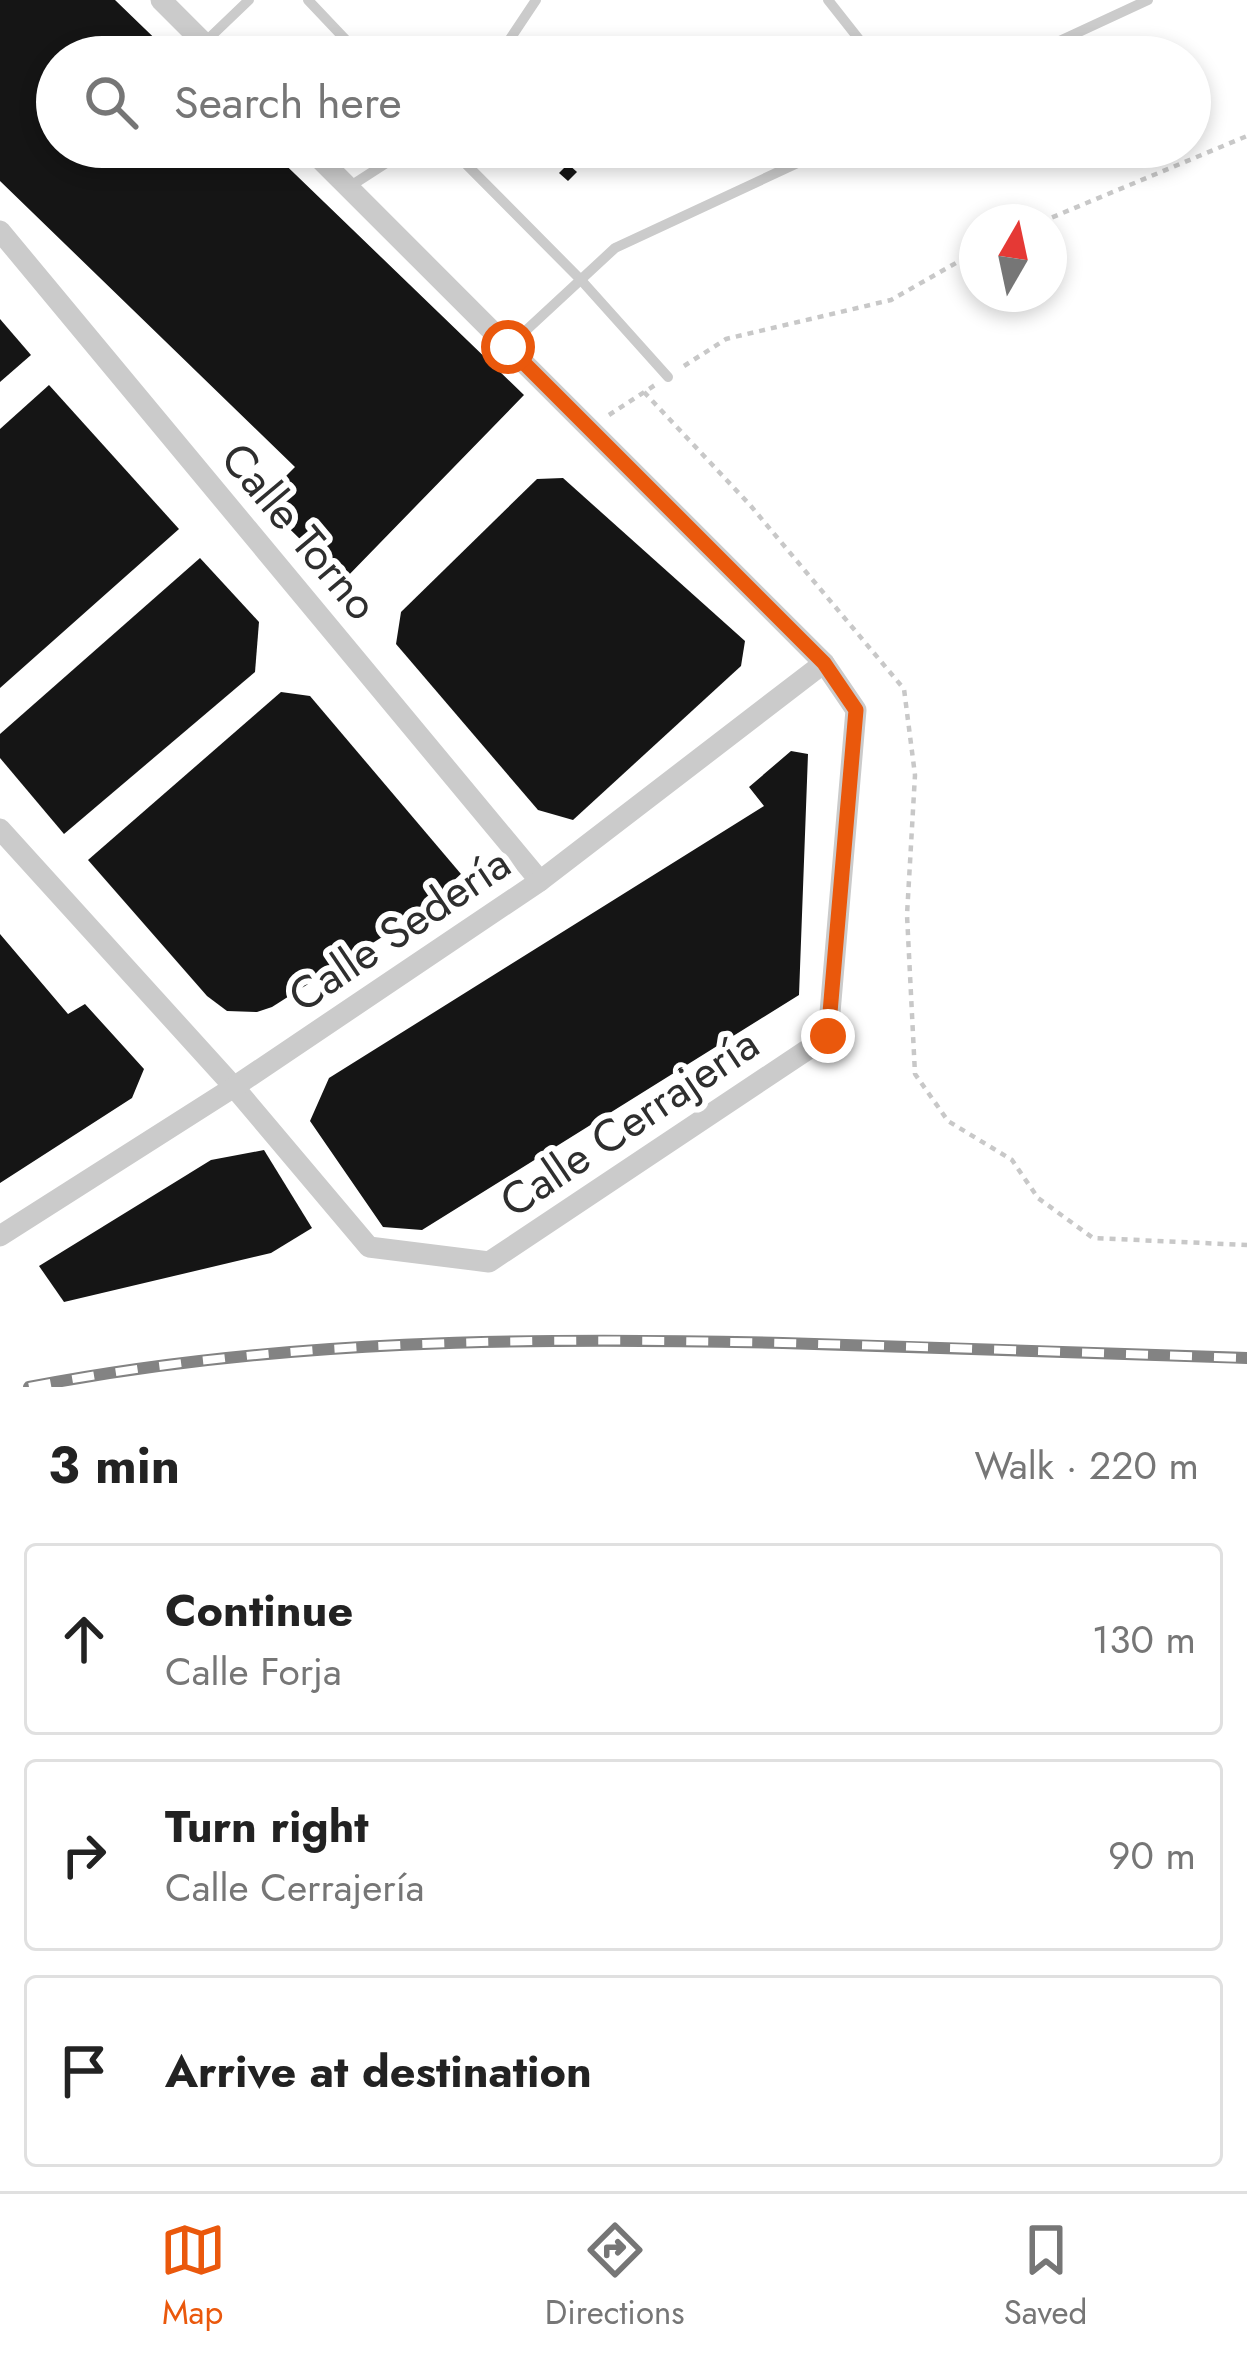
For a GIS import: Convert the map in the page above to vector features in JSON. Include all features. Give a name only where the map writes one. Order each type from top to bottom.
[{"type":"street","points":[[161,0],[197,36]]},
{"type":"street","points":[[330,168],[824,663]]},
{"type":"street","name":"Calle Torno","points":[[0,231],[540,881]]},
{"type":"street","name":"Calle Sedería","points":[[0,1236],[234,1087],[540,881],[824,663]]},
{"type":"street","name":"Calle Cerrajería","points":[[234,1087],[369,1246],[489,1262],[828,1036],[856,710],[824,663]]},
{"type":"street","points":[[0,829],[234,1087]]},
{"type":"lane","points":[[221,36],[248,0]]},
{"type":"lane","points":[[308,0],[342,36]]},
{"type":"lane","points":[[512,36],[536,0]]},
{"type":"lane","points":[[828,0],[856,36]]},
{"type":"lane","points":[[1069,36],[1139,2]]},
{"type":"lane","points":[[349,187],[378,168]]},
{"type":"lane","points":[[470,168],[581,280],[668,377]]},
{"type":"lane","points":[[508,347],[615,248],[787,168]]},
{"type":"path","points":[[1211,151],[1247,136]]},
{"type":"path","points":[[1067,211],[1170,168]]},
{"type":"path","points":[[589,428],[726,339],[891,300],[959,261]]},
{"type":"path","points":[[644,392],[750,505],[904,689],[915,775],[907,915],[915,1074],[948,1120],[1012,1160],[1038,1198],[1094,1238],[1247,1245]]},
{"type":"building","points":[[0,0],[115,0],[152,36],[36,36],[36,168],[289,168],[524,395],[343,581],[261,501],[295,467],[0,181]]},
{"type":"building","points":[[564,168],[577,172],[568,181],[559,173]]},
{"type":"building","points":[[0,319],[31,355],[0,382]]},
{"type":"building","points":[[49,385],[179,529],[0,688],[0,429]]},
{"type":"building","points":[[563,478],[745,641],[741,666],[573,820],[538,810],[396,644],[401,612],[537,479]]},
{"type":"building","points":[[200,558],[259,622],[255,672],[64,834],[0,758],[0,734]]},
{"type":"building","points":[[281,692],[310,696],[461,874],[412,918],[272,1007],[257,1012],[227,1011],[207,996],[88,860]]},
{"type":"building","points":[[791,751],[808,754],[799,995],[422,1230],[383,1227],[310,1121],[329,1078],[764,806],[749,787]]},
{"type":"building","points":[[0,934],[68,1014],[85,1004],[144,1069],[132,1098],[0,1183]]},
{"type":"building","points":[[264,1150],[312,1228],[271,1253],[64,1302],[39,1266],[211,1160]]},
{"type":"railway","points":[[29,1387],[216,1359],[499,1342],[783,1343],[1247,1358]]},
{"type":"route","points":[[508,347],[824,663],[856,710],[828,1036]]}]
